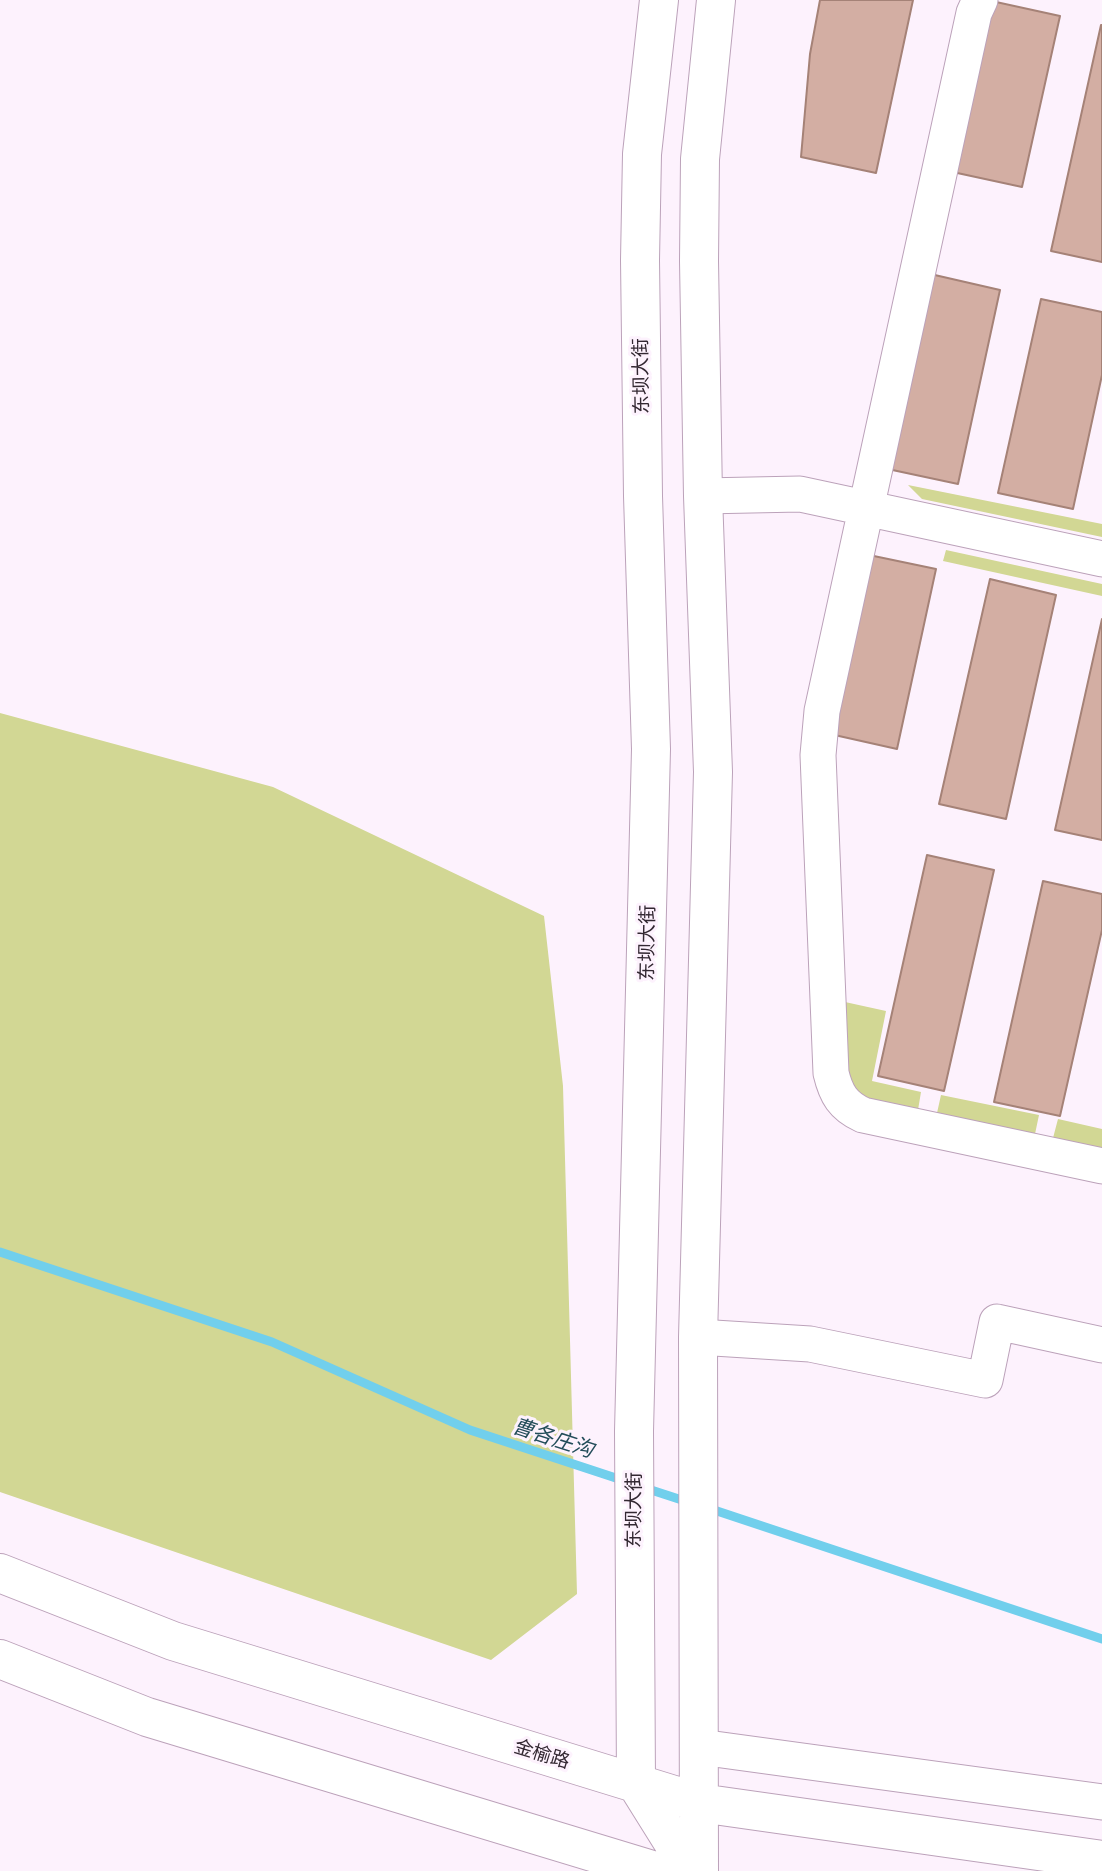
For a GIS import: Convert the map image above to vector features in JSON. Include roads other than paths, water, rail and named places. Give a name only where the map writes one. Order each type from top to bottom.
[{"type":"main road","name":"东坝大街","points":[[636,1783],[634,1431],[652,749],[643,496],[642,154],[659,0]]},
{"type":"main road","points":[[699,1871],[698,1337],[713,772],[703,496],[699,261],[700,159],[716,0]]},
{"type":"main road","name":"金榆路","points":[[0,1573],[173,1641],[700,1803],[1102,1860]]},
{"type":"main road","points":[[0,1659],[147,1717],[655,1871]]},
{"type":"main road","points":[[636,1783],[691,1871]]},
{"type":"street","points":[[979,0],[822,711],[818,755],[831,1073],[836,1093],[849,1108],[863,1115],[1102,1166]]},
{"type":"street","points":[[703,496],[800,494],[1102,559]]},
{"type":"street","points":[[698,1337],[810,1344],[985,1380],[997,1322],[1102,1345]]},
{"type":"street","points":[[700,1747],[1102,1802]]},
{"type":"waterway","name":"曹各庄沟","points":[[0,1252],[272,1342],[470,1430],[625,1481]]},
{"type":"waterway","name":"曹各庄沟","points":[[645,1488],[688,1502]]},
{"type":"waterway","name":"曹各庄沟","points":[[708,1508],[1102,1639]]}]
